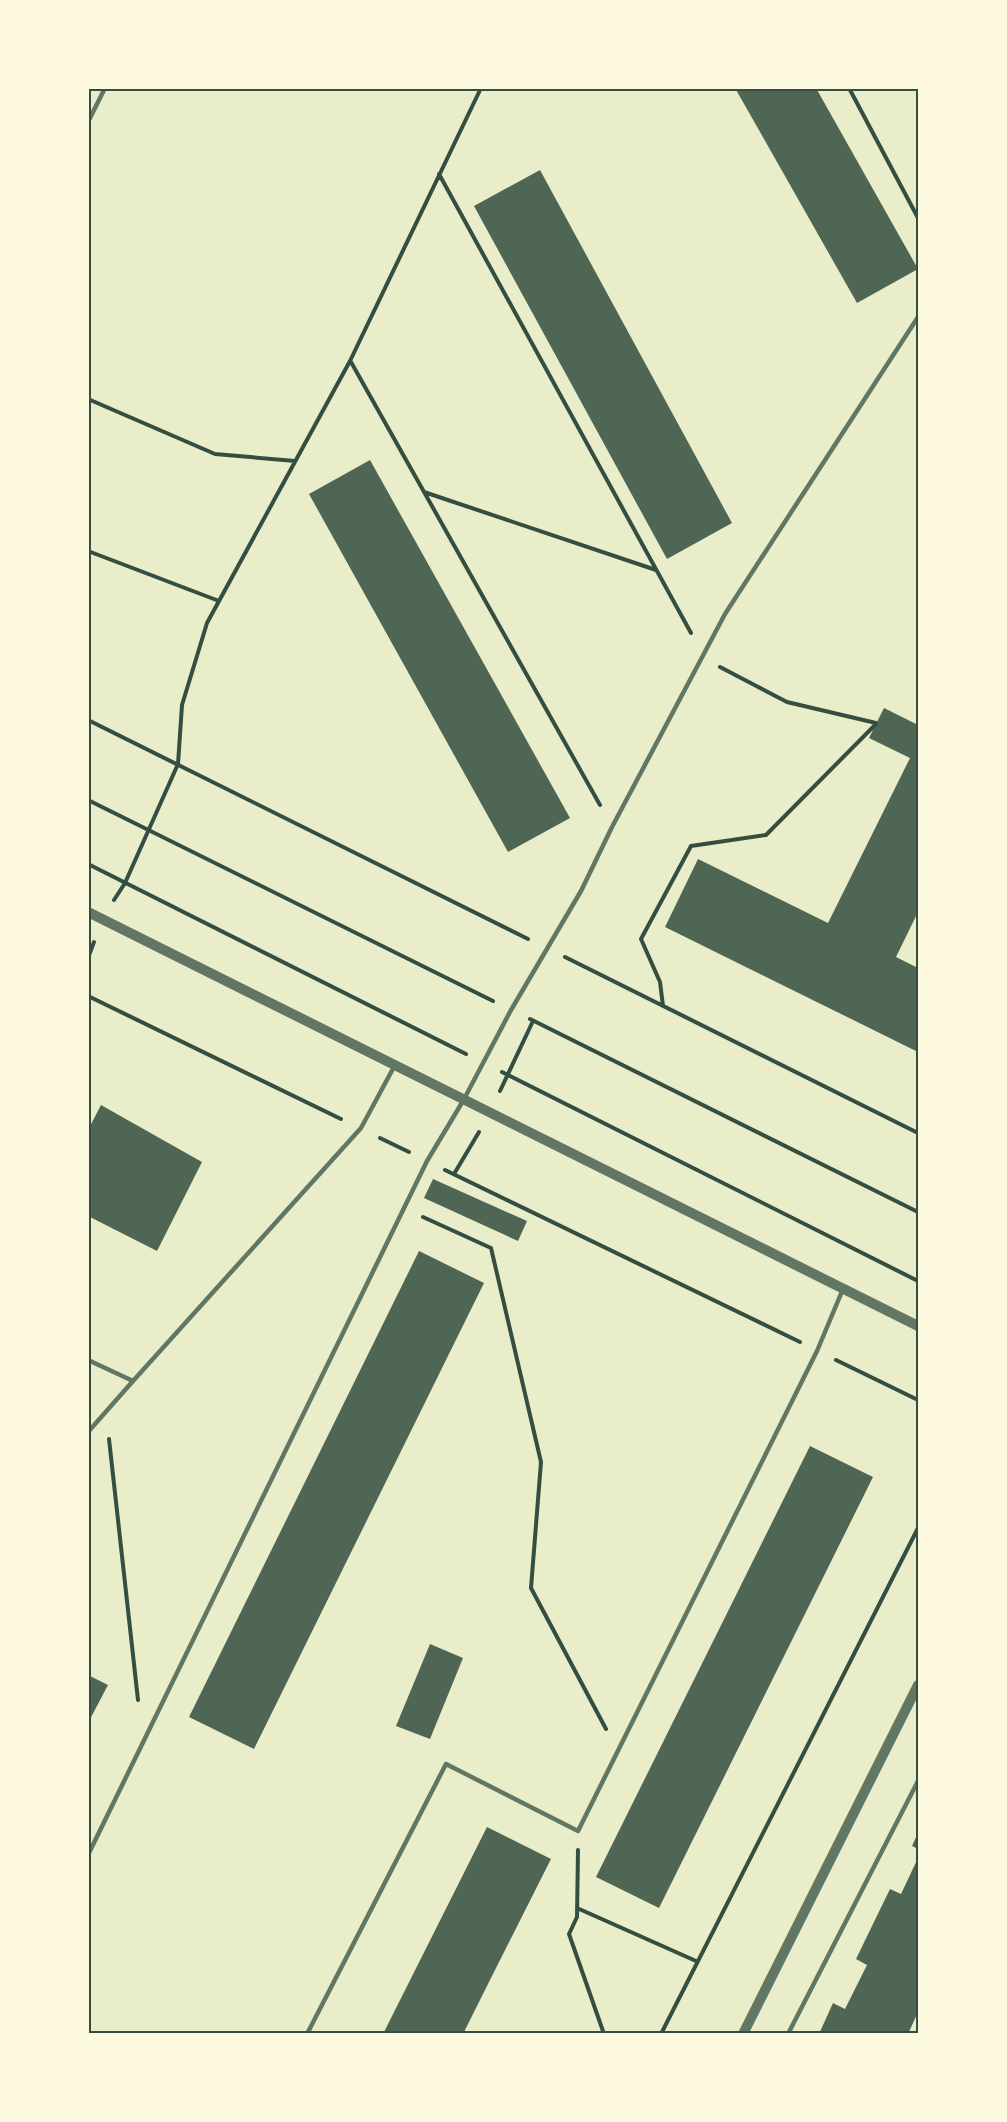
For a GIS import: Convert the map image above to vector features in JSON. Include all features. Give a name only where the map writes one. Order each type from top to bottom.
[{"type":"street","points":[[88,912],[918,1326]]},
{"type":"street","points":[[743,2034],[918,1685]]},
{"type":"lane","points":[[88,122],[105,88]]},
{"type":"lane","points":[[88,1855],[427,1161],[463,1101],[511,1010],[581,891],[612,826],[725,614],[918,317]]},
{"type":"lane","points":[[88,1432],[361,1128],[395,1065]]},
{"type":"lane","points":[[307,2034],[446,1764],[578,1831],[817,1351],[843,1289]]},
{"type":"lane","points":[[88,1360],[133,1381]]},
{"type":"lane","points":[[788,2034],[918,1781]]},
{"type":"path","points":[[88,958],[102,919],[125,883],[178,764],[182,705],[207,623],[350,361],[481,88]]},
{"type":"path","points":[[849,88],[918,218]]},
{"type":"path","points":[[439,174],[703,655],[716,665],[788,702],[876,723],[766,835],[691,846],[641,939],[660,982],[663,1006]]},
{"type":"path","points":[[350,361],[612,826]]},
{"type":"path","points":[[88,399],[215,454],[296,461]]},
{"type":"path","points":[[424,492],[656,570]]},
{"type":"path","points":[[88,551],[219,601]]},
{"type":"path","points":[[88,720],[918,1133]]},
{"type":"path","points":[[88,996],[918,1400]]},
{"type":"path","points":[[403,1208],[491,1248],[541,1462],[531,1588],[618,1751]]},
{"type":"path","points":[[106,1412],[143,1743]]},
{"type":"path","points":[[660,2034],[918,1528]]},
{"type":"path","points":[[578,1831],[577,1917],[569,1934],[604,2034]]},
{"type":"path","points":[[577,1908],[696,1961]]},
{"type":"building","points":[[735,88],[816,88],[918,269],[857,303]]},
{"type":"building","points":[[540,170],[732,523],[667,559],[474,206]]},
{"type":"building","points":[[370,460],[570,818],[508,852],[309,494]]},
{"type":"building","points":[[884,708],[918,725],[918,912],[896,957],[918,968],[918,1052],[665,927],[698,859],[828,923],[910,758],[869,738]]},
{"type":"building","points":[[101,1105],[202,1162],[157,1251],[88,1216],[88,1130]]},
{"type":"building","points":[[433,1179],[527,1221],[518,1241],[424,1198]]},
{"type":"building","points":[[419,1251],[484,1283],[254,1749],[189,1717]]},
{"type":"building","points":[[810,1446],[873,1477],[659,1908],[596,1877]]},
{"type":"building","points":[[430,1644],[463,1658],[430,1739],[396,1726]]},
{"type":"building","points":[[88,1675],[108,1685],[88,1723]]},
{"type":"building","points":[[487,1827],[551,1859],[463,2034],[383,2034]]},
{"type":"building","points":[[918,1833],[918,1849],[912,1846]]},
{"type":"building","points":[[918,1858],[918,2012],[908,2034],[819,2034],[833,2003],[845,2009],[867,1965],[856,1959],[890,1889],[901,1894]]}]
